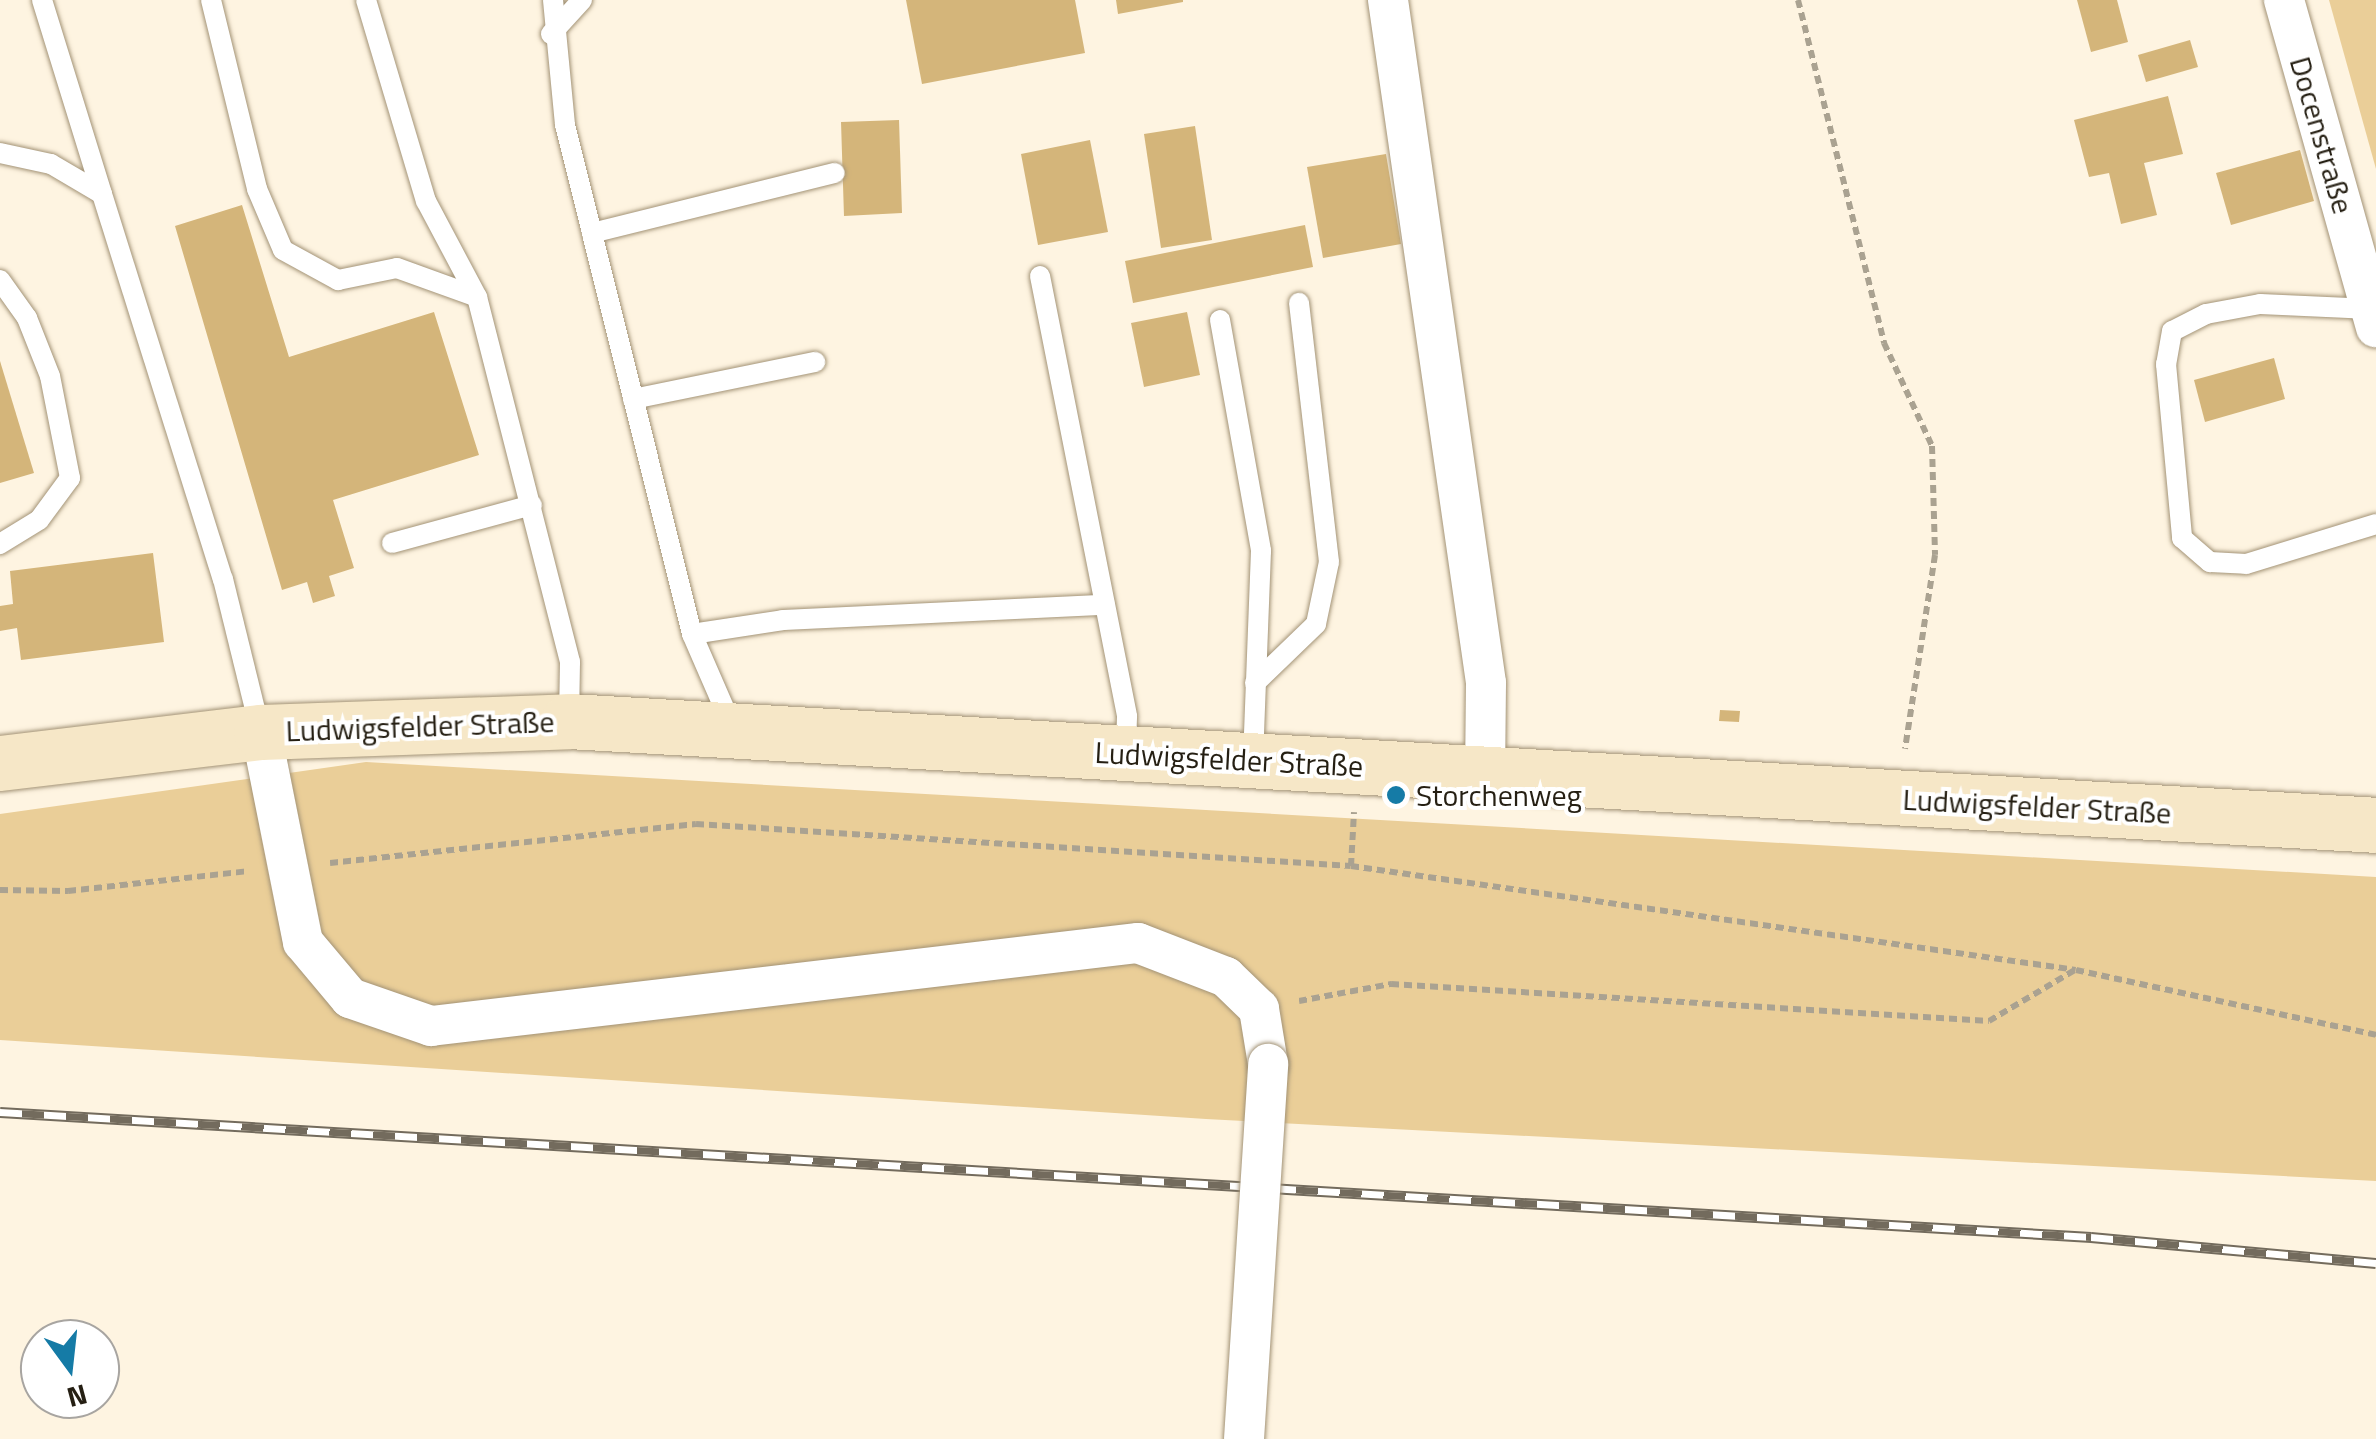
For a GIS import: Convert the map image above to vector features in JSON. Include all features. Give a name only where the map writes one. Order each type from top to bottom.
[{"type":"street","points":[[1388,0],[1486,683],[1485,774]]},
{"type":"street","name":"Docenstraße","points":[[2284,0],[2373,318]]},
{"type":"street","name":"Ludwigsfelder Straße","points":[[0,763],[261,732],[569,721],[2376,826]]},
{"type":"street","name":"Ludwigsfelder Straße","points":[[261,732],[303,942],[350,998],[431,1026],[1138,942],[1226,977],[1259,1010]]},
{"type":"street","points":[[1244,1439],[1268,1064],[1259,1010]]},
{"type":"lane","points":[[42,0],[223,579],[261,732]]},
{"type":"lane","points":[[211,0],[258,189],[284,250],[338,280],[397,268],[477,297]]},
{"type":"lane","points":[[366,0],[426,201],[477,297],[570,662],[569,721]]},
{"type":"lane","points":[[552,0],[551,34],[592,233],[633,399],[692,634],[732,728]]},
{"type":"lane","points":[[551,34],[582,0]]},
{"type":"lane","points":[[0,154],[51,164],[102,194]]},
{"type":"lane","points":[[592,233],[835,172]]},
{"type":"lane","points":[[1040,276],[1127,717],[1126,754]]},
{"type":"lane","points":[[0,280],[27,318],[50,376],[70,478],[39,520],[0,544]]},
{"type":"lane","points":[[1256,683],[1316,624],[1330,562],[1298,303]]},
{"type":"lane","points":[[2373,318],[2260,304],[2206,314],[2172,331],[2166,364],[2182,538],[2210,562],[2246,564],[2376,524]]},
{"type":"lane","points":[[1220,320],[1261,550],[1253,761]]},
{"type":"lane","points":[[633,399],[815,362]]},
{"type":"lane","points":[[392,542],[532,505]]},
{"type":"lane","points":[[692,634],[783,620],[1105,605]]},
{"type":"path","points":[[1798,0],[1884,342],[1932,446],[1935,555],[1907,711],[1903,798]]},
{"type":"path","points":[[0,890],[68,891],[696,824],[1351,866],[2076,970],[2376,1035]]},
{"type":"path","points":[[1259,1010],[1391,984],[1989,1021],[2076,970]]},
{"type":"shaded area","points":[[2329,0],[2376,0],[2376,169]]},
{"type":"shaded area","points":[[366,762],[2376,877],[2376,1181],[1206,1119],[0,1040],[0,814]]},
{"type":"building","points":[[906,0],[1075,0],[1085,53],[922,84]]},
{"type":"building","points":[[1116,0],[1183,0],[1183,2],[1118,14]]},
{"type":"building","points":[[2077,0],[2117,0],[2128,42],[2091,52]]},
{"type":"building","points":[[2190,40],[2198,67],[2146,82],[2138,55]]},
{"type":"building","points":[[2168,96],[2183,154],[2144,163],[2157,215],[2121,224],[2109,173],[2089,177],[2074,120]]},
{"type":"building","points":[[899,120],[902,213],[844,216],[841,122]]},
{"type":"building","points":[[1195,126],[1212,240],[1161,248],[1144,134]]},
{"type":"building","points":[[1090,140],[1108,232],[1038,245],[1021,154]]},
{"type":"building","points":[[2300,150],[2314,201],[2231,225],[2216,173]]},
{"type":"building","points":[[1386,154],[1401,244],[1323,258],[1307,167]]},
{"type":"building","points":[[242,205],[289,357],[434,312],[479,455],[333,500],[354,568],[329,576],[335,596],[313,603],[307,582],[282,590],[175,226]]},
{"type":"building","points":[[1305,225],[1313,267],[1133,303],[1125,261]]},
{"type":"building","points":[[1187,312],[1200,375],[1144,387],[1131,323]]},
{"type":"building","points":[[2274,358],[2285,399],[2205,422],[2194,380]]},
{"type":"building","points":[[0,361],[34,473],[0,483]]},
{"type":"building","points":[[153,553],[164,642],[21,660],[17,628],[0,631],[0,606],[13,604],[10,571]]},
{"type":"building","points":[[1720,710],[1740,711],[1739,722],[1719,721]]},
{"type":"railway","points":[[0,1112],[2091,1237],[2376,1263]]},
{"type":"place","name":"Storchenweg","points":[[1396,795]]}]
